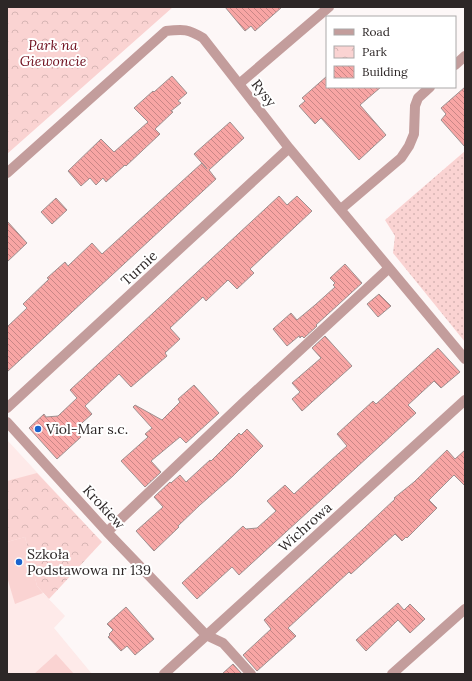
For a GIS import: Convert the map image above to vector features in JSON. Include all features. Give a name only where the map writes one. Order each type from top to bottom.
[{"type":"street","points":[[239,84],[329,7]]},
{"type":"street","name":"Rysy","points":[[7,173],[166,31],[179,29],[190,31],[203,38],[289,148],[465,359]]},
{"type":"street","points":[[456,64],[465,56]]},
{"type":"street","points":[[341,209],[401,158],[409,146],[414,134],[418,98],[429,88]]},
{"type":"street","name":"Turnie","points":[[7,408],[289,148]]},
{"type":"street","points":[[108,532],[244,402],[390,268]]},
{"type":"street","name":"Wichrowa","points":[[164,674],[465,400]]},
{"type":"street","name":"Krokiew","points":[[7,422],[108,532],[206,635],[222,643],[251,674]]},
{"type":"street","points":[[392,674],[465,609]]},
{"type":"shaded area","name":"Szkoła Podstawowa nr 139","points":[[7,440],[83,522],[43,593],[65,616],[54,628],[92,674],[7,674]]},
{"type":"green space","name":"Park na Giewoncie","points":[[7,7],[173,7],[7,154]]},
{"type":"green space","points":[[465,151],[465,342],[393,253],[395,236],[385,220]]},
{"type":"green space","points":[[37,473],[102,542],[49,599],[37,586],[25,537],[7,542],[7,481]]},
{"type":"green space","points":[[25,537],[37,586],[43,593],[15,604],[7,577],[7,542]]},
{"type":"green space","points":[[56,654],[74,674],[34,674]]},
{"type":"building","points":[[225,7],[282,7],[255,31],[251,26],[245,31]]},
{"type":"building","points":[[172,76],[187,93],[178,101],[181,103],[171,111],[173,112],[155,129],[160,134],[126,166],[125,165],[106,182],[103,178],[96,185],[90,178],[81,186],[68,171],[101,139],[114,152],[148,122],[134,108]]},
{"type":"building","points":[[326,77],[326,88],[380,88],[360,105],[386,135],[359,160],[321,118],[315,124],[299,106],[305,101],[302,98]]},
{"type":"building","points":[[465,87],[465,147],[441,120],[446,114],[441,108]]},
{"type":"building","points":[[230,122],[244,138],[209,170],[216,179],[7,372],[7,327],[27,308],[23,304],[49,279],[47,278],[65,262],[68,266],[92,243],[102,254],[202,163],[194,154]]},
{"type":"building","points":[[279,196],[287,205],[297,196],[312,211],[250,269],[254,273],[237,289],[228,280],[206,301],[203,297],[170,328],[180,339],[165,353],[167,356],[131,387],[119,374],[85,406],[92,414],[74,430],[81,437],[57,459],[29,428],[44,414],[46,417],[58,416],[77,398],[70,390]]},
{"type":"building","points":[[56,198],[67,210],[52,224],[41,212]]},
{"type":"building","points":[[7,221],[27,243],[7,262]]},
{"type":"building","points":[[345,264],[362,283],[304,338],[302,336],[300,338],[299,336],[287,346],[273,329],[291,313],[297,320],[335,287],[333,285],[335,283],[330,278]]},
{"type":"building","points":[[379,294],[391,306],[378,317],[367,304]]},
{"type":"building","points":[[325,336],[352,366],[302,411],[292,399],[300,392],[292,383],[321,358],[312,348]]},
{"type":"building","points":[[438,348],[460,372],[441,388],[434,381],[408,405],[416,413],[239,575],[232,567],[197,599],[182,583],[243,526],[246,529],[257,528],[276,511],[267,501],[285,485],[294,494],[347,446],[337,434],[373,401],[376,404]]},
{"type":"building","points":[[194,385],[219,413],[186,443],[180,437],[151,461],[161,472],[145,487],[121,461],[148,437],[145,434],[152,428],[133,407],[135,405],[162,420],[180,402],[178,399]]},
{"type":"building","points":[[247,429],[263,446],[233,476],[178,526],[179,527],[154,551],[136,531],[163,507],[154,497],[180,475],[186,482],[210,460],[211,461],[239,433],[241,435]]},
{"type":"building","points":[[447,450],[455,459],[465,450],[465,486],[454,475],[429,500],[437,508],[407,538],[406,537],[402,541],[395,534],[351,574],[349,572],[288,628],[296,636],[257,671],[243,655],[271,629],[264,620]]},
{"type":"building","points":[[398,603],[404,610],[410,604],[425,619],[410,633],[398,620],[366,651],[356,640]]},
{"type":"building","points":[[126,607],[154,639],[135,655],[127,646],[121,651],[108,637],[113,630],[107,624]]},
{"type":"building","points":[[233,664],[242,674],[222,674]]},
{"type":"place","name":"Viol-Mar s.c.","points":[[38,429]]},
{"type":"place","name":"Szkoła Podstawowa nr 139","points":[[19,562]]}]
